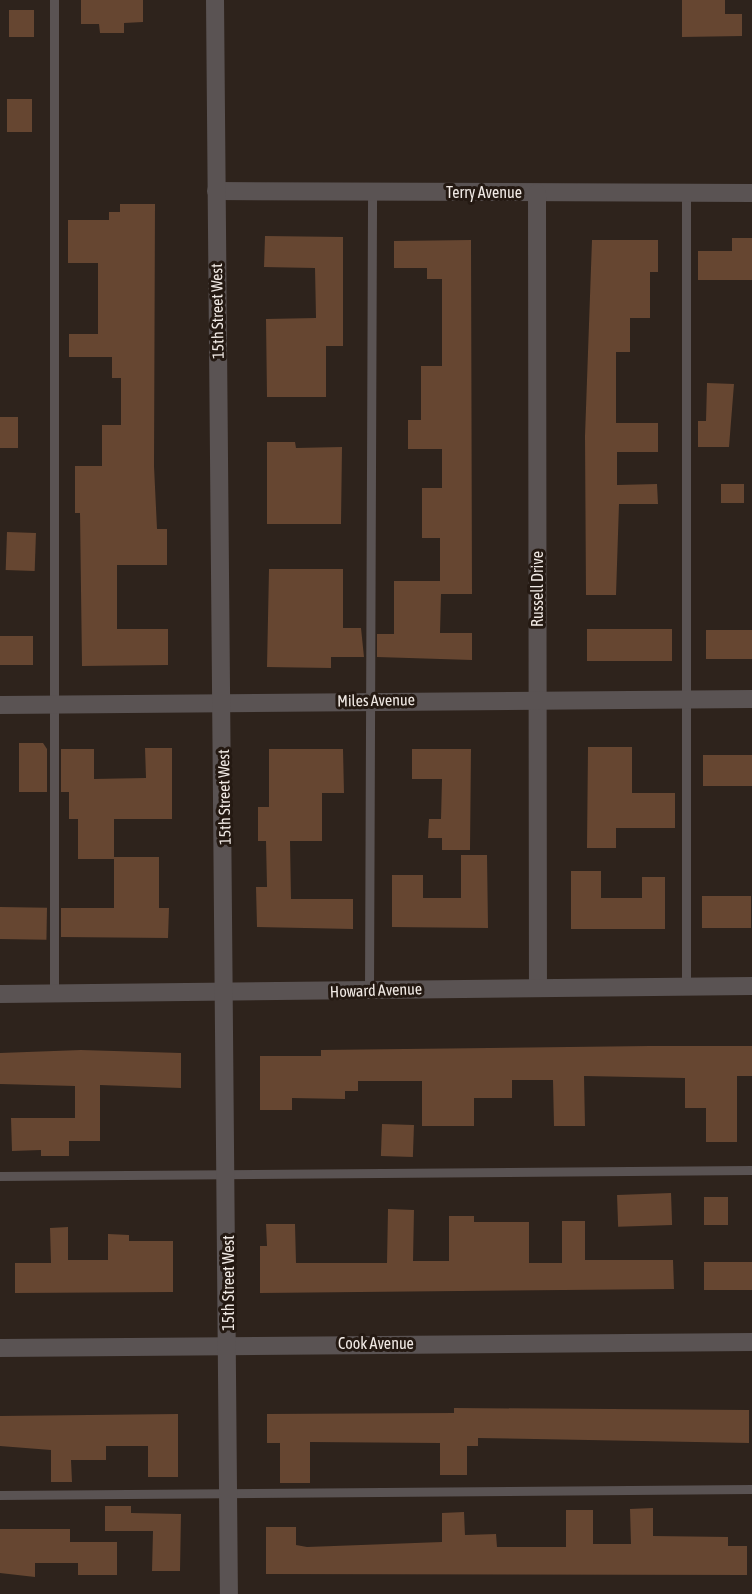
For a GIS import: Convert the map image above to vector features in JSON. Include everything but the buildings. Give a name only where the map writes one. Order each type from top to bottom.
[{"type":"street","name":"15th Street West","points":[[214,0],[226,995],[230,1594]]},
{"type":"street","name":"Terry Avenue","points":[[216,191],[752,194]]},
{"type":"street","name":"Russell Drive","points":[[537,193],[538,986]]},
{"type":"street","name":"Miles Avenue","points":[[0,705],[223,704],[538,697],[752,699]]},
{"type":"street","name":"Howard Avenue","points":[[0,994],[226,995],[538,986],[686,988],[752,986]]},
{"type":"street","name":"Cook Avenue","points":[[0,1348],[228,1343],[752,1342]]},
{"type":"lane","points":[[54,0],[54,994]]},
{"type":"lane","points":[[369,991],[372,700],[372,192]]},
{"type":"lane","points":[[686,193],[684,699],[686,988]]},
{"type":"lane","points":[[0,1176],[752,1170]]},
{"type":"lane","points":[[0,1495],[752,1490]]}]
